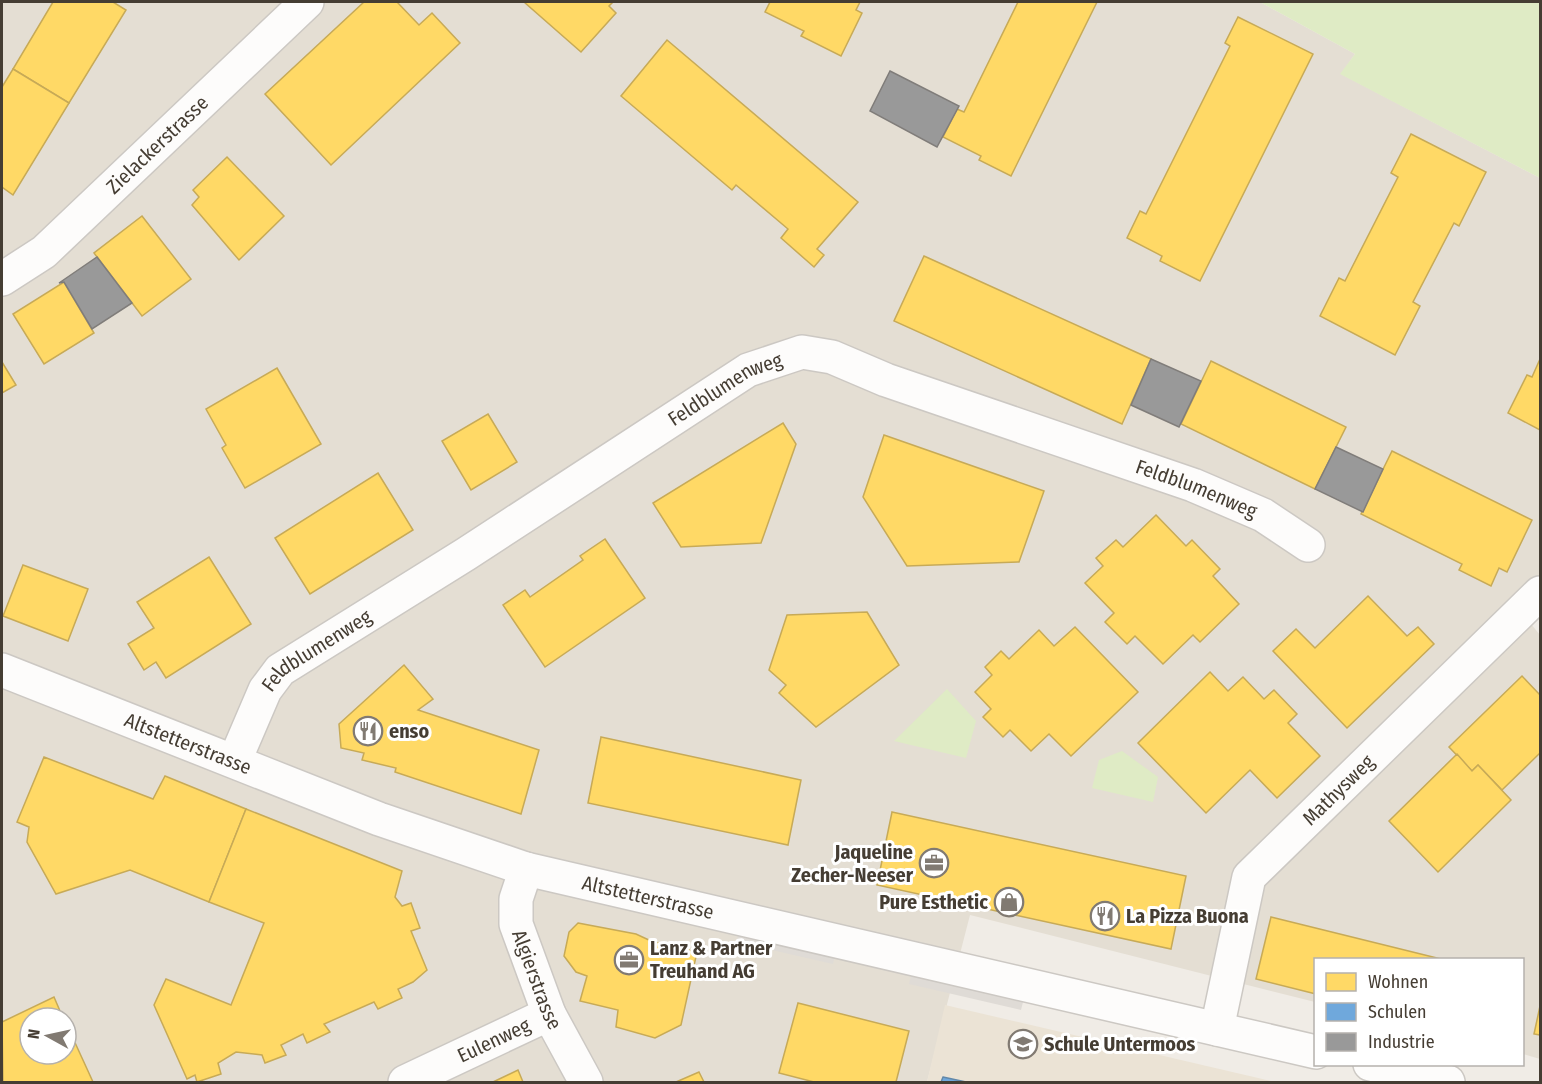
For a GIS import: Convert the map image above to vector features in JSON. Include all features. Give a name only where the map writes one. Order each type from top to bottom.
[{"type":"street","name":"Zielackerstrasse","points":[[2,279],[44,252],[307,2]]},
{"type":"street","name":"Feldblumenweg","points":[[235,760],[265,690],[280,670],[466,554],[748,370],[802,352],[832,357],[886,380],[1193,485],[1263,515],[1308,545]]},
{"type":"street","name":"Mathysweg","points":[[1217,1029],[1250,877],[1540,594]]},
{"type":"street","name":"Altstetterstrasse","points":[[2,670],[235,760],[379,819],[526,869],[1314,1052]]},
{"type":"street","name":"Algierstrasse","points":[[526,869],[516,899],[516,924],[549,1014],[586,1083]]},
{"type":"street","name":"Eulenweg","points":[[405,1083],[549,1014]]},
{"type":"street","points":[[1374,1066],[1448,1083]]},
{"type":"shaded area","points":[[2,2],[1260,2],[1355,54],[1341,74],[1540,178],[1540,575],[1513,602],[1540,635],[1540,1059],[1524,1054],[1524,958],[1314,958],[1314,1002],[970,915],[927,1082],[2,1082]]},
{"type":"shaded area","points":[[739,928],[836,951],[833,964],[737,942]]},
{"type":"shaded area","points":[[912,971],[1024,998],[1021,1010],[909,984]]},
{"type":"shaded area","name":"Schule Untermoos","points":[[945,1005],[1275,1082],[927,1082]]},
{"type":"green space","points":[[1260,2],[1540,2],[1540,178],[1340,74],[1355,54]]},
{"type":"green space","points":[[947,689],[976,721],[966,758],[894,741]]},
{"type":"green space","points":[[1122,751],[1158,777],[1153,802],[1092,788],[1099,760]]},
{"type":"building: Wohnen","points":[[53,2],[113,2],[126,10],[69,103],[13,69]]},
{"type":"building: Wohnen","points":[[364,2],[397,2],[419,25],[432,13],[460,43],[331,165],[265,94]]},
{"type":"building: Wohnen","points":[[524,2],[613,2],[609,6],[616,13],[581,52]]},
{"type":"building: Wohnen","points":[[770,2],[860,2],[856,10],[862,13],[841,56],[801,36],[804,31],[765,12]]},
{"type":"building: Wohnen","points":[[1018,2],[1097,2],[1011,176],[979,160],[981,156],[943,137],[957,109],[964,112]]},
{"type":"building: Wohnen","points":[[1238,17],[1313,54],[1200,281],[1160,261],[1162,256],[1127,238],[1140,211],[1146,214],[1230,46],[1225,43]]},
{"type":"building: Wohnen","points":[[667,40],[858,202],[817,249],[824,255],[814,267],[781,238],[788,229],[736,185],[732,190],[621,96]]},
{"type":"building: Wohnen","points":[[13,69],[69,103],[13,195],[2,187],[2,87]]},
{"type":"building: Wohnen","points":[[1411,134],[1486,172],[1459,226],[1454,223],[1413,302],[1420,306],[1395,355],[1320,316],[1339,278],[1345,281],[1398,177],[1391,173]]},
{"type":"building: Wohnen","points":[[227,157],[284,216],[239,260],[192,205],[199,197],[193,190]]},
{"type":"building: Wohnen","points":[[142,216],[191,279],[142,316],[94,253]]},
{"type":"building: Wohnen","points":[[924,256],[1151,359],[1122,424],[894,321]]},
{"type":"building: Wohnen","points":[[64,282],[94,333],[44,364],[13,314]]},
{"type":"building: Wohnen","points":[[1540,359],[1540,430],[1508,413],[1527,375],[1532,377]]},
{"type":"building: Wohnen","points":[[1211,361],[1346,427],[1315,489],[1181,424]]},
{"type":"building: Wohnen","points":[[2,362],[16,385],[2,393]]},
{"type":"building: Wohnen","points":[[277,368],[321,444],[245,488],[222,448],[226,445],[206,409]]},
{"type":"building: Wohnen","points":[[488,414],[517,462],[471,490],[442,441]]},
{"type":"building: Wohnen","points":[[783,423],[796,444],[761,543],[681,547],[653,503]]},
{"type":"building: Wohnen","points":[[884,435],[1044,491],[1019,562],[907,566],[863,497]]},
{"type":"building: Wohnen","points":[[1392,451],[1532,520],[1507,572],[1499,568],[1491,586],[1459,570],[1462,564],[1361,514]]},
{"type":"building: Wohnen","points":[[378,473],[413,530],[310,594],[275,538]]},
{"type":"building: Wohnen","points":[[1156,515],[1186,546],[1192,540],[1220,569],[1213,576],[1239,604],[1200,642],[1193,635],[1163,664],[1135,636],[1127,644],[1105,622],[1114,613],[1085,583],[1103,566],[1096,558],[1116,540],[1123,547]]},
{"type":"building: Wohnen","points":[[605,539],[645,598],[545,667],[503,605],[525,590],[530,597],[583,560],[580,556]]},
{"type":"building: Wohnen","points":[[209,557],[251,624],[166,678],[156,662],[144,670],[128,644],[154,628],[137,602]]},
{"type":"building: Wohnen","points":[[23,565],[88,589],[68,641],[3,616]]},
{"type":"building: Wohnen","points":[[1368,596],[1407,636],[1418,627],[1434,644],[1347,728],[1273,651],[1296,629],[1315,648]]},
{"type":"building: Wohnen","points":[[867,612],[899,665],[816,727],[779,693],[786,685],[769,670],[787,615]]},
{"type":"building: Wohnen","points":[[1075,627],[1138,692],[1071,756],[1049,734],[1031,751],[1010,730],[1003,737],[983,717],[991,709],[975,692],[992,675],[985,667],[1001,651],[1009,659],[1039,630],[1054,646]]},
{"type":"building: Wohnen","points":[[404,665],[433,699],[418,710],[539,750],[521,814],[395,772],[396,768],[362,760],[364,753],[341,748],[339,724]]},
{"type":"building: Wohnen","points":[[1210,672],[1228,691],[1243,677],[1264,699],[1274,690],[1297,714],[1288,723],[1320,756],[1277,798],[1250,770],[1206,813],[1138,743]]},
{"type":"building: Wohnen","points":[[1522,676],[1540,695],[1540,753],[1502,790],[1478,765],[1472,771],[1449,747]]},
{"type":"building: Wohnen","points":[[601,737],[801,780],[788,845],[588,803]]},
{"type":"building: Wohnen","points":[[1457,754],[1472,771],[1478,765],[1511,800],[1438,872],[1389,821]]},
{"type":"building: Wohnen","points":[[44,757],[153,799],[165,776],[246,809],[209,902],[130,870],[56,894],[27,842],[29,827],[17,822]]},
{"type":"building: Wohnen","points":[[246,809],[402,871],[395,897],[402,906],[411,903],[420,928],[411,931],[427,970],[413,982],[398,989],[402,998],[378,1009],[374,1002],[324,1024],[330,1032],[307,1043],[303,1034],[281,1045],[286,1055],[265,1063],[262,1055],[236,1052],[218,1063],[221,1074],[197,1082],[195,1075],[187,1079],[154,1005],[166,979],[231,1005],[264,923],[209,902]]},
{"type":"building: Wohnen","points":[[892,812],[1186,876],[1171,949],[877,885]]},
{"type":"building: Wohnen","points":[[1271,917],[1437,958],[1314,958],[1314,994],[1256,979]]},
{"type":"building: Wohnen","points":[[578,923],[636,934],[651,941],[697,952],[681,1025],[655,1038],[616,1027],[618,1010],[580,1001],[587,976],[576,972],[564,956],[569,932]]},
{"type":"building: Wohnen","points":[[54,997],[58,1006],[35,1006]]},
{"type":"building: Wohnen","points":[[798,1003],[909,1031],[896,1082],[814,1082],[779,1073]]},
{"type":"building: Wohnen","points":[[1540,1006],[1540,1035],[1534,1034]]},
{"type":"building: Wohnen","points":[[18,1014],[18,1066],[78,1066],[78,1049],[93,1082],[3,1082],[2,1022]]},
{"type":"building: Wohnen","points":[[518,1070],[523,1082],[493,1082]]},
{"type":"building: Wohnen","points":[[699,1072],[704,1082],[676,1082]]},
{"type":"building: Schulen","points":[[943,1077],[966,1082],[941,1082]]},
{"type":"building: Industrie","points":[[890,71],[959,106],[937,147],[870,111]]},
{"type":"building: Industrie","points":[[97,257],[132,303],[92,329],[64,282],[59,283]]},
{"type":"building: Industrie","points":[[1151,359],[1201,381],[1179,427],[1131,405]]},
{"type":"building: Industrie","points":[[1336,447],[1383,469],[1363,512],[1315,489]]},
{"type":"place","name":"enso","points":[[368,731]]},
{"type":"place","name":"Jaqueline Zecher-Neeser","points":[[934,863]]},
{"type":"place","name":"Pure Esthetic","points":[[1009,902]]},
{"type":"place","name":"La Pizza Buona","points":[[1105,916]]},
{"type":"place","name":"Lanz & Partner Treuhand AG","points":[[629,960]]},
{"type":"place","name":"Schule Untermoos","points":[[1023,1044]]}]
